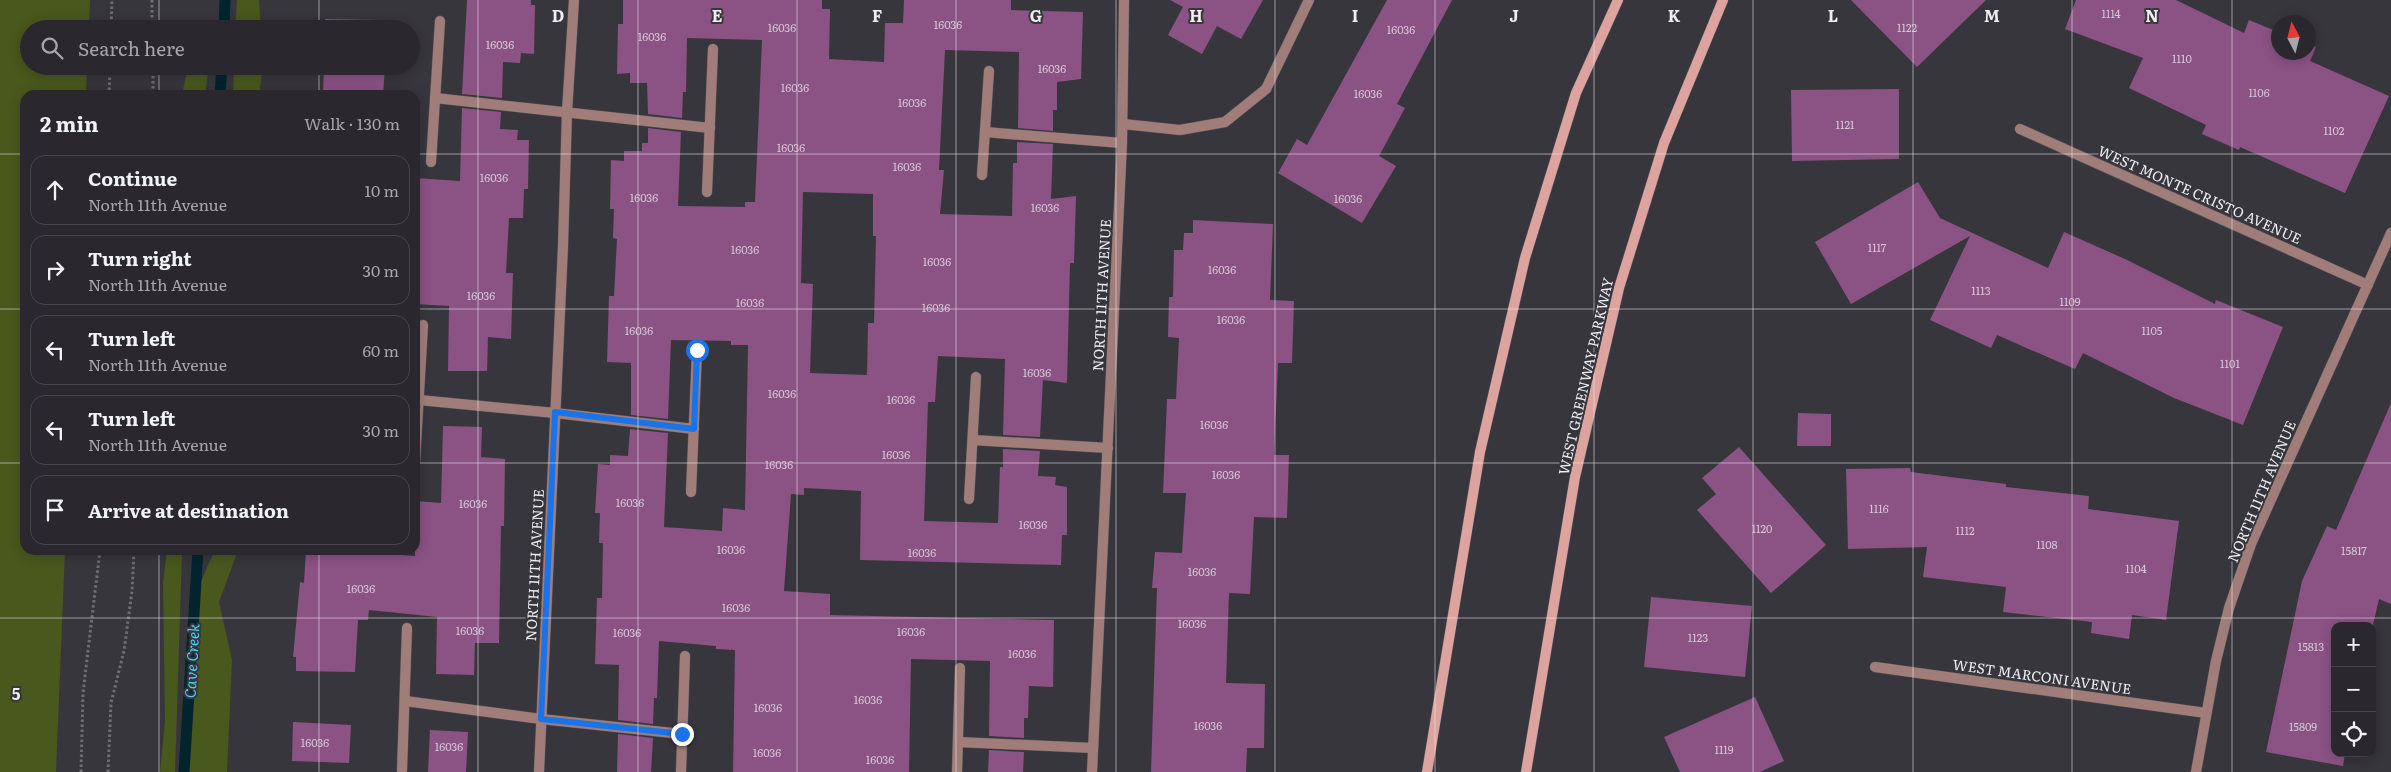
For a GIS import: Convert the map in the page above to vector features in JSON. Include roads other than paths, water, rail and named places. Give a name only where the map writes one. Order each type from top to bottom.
[{"type":"main road","points":[[1426,772],[1480,452],[1525,258],[1576,93],[1618,0]]},
{"type":"main road","name":"WEST GREENWAY PARKWAY","points":[[1526,772],[1575,477],[1619,288],[1664,143],[1723,0]]},
{"type":"street","name":"NORTH 11TH AVENUE","points":[[539,772],[563,246],[567,112],[574,0]]},
{"type":"street","name":"NORTH 11TH AVENUE","points":[[1092,772],[1123,124],[1124,0]]},
{"type":"street","points":[[1123,124],[1180,130],[1226,122],[1266,89],[1308,0]]},
{"type":"street","points":[[431,162],[440,21]]},
{"type":"street","points":[[707,192],[713,49]]},
{"type":"street","points":[[982,175],[989,71]]},
{"type":"street","points":[[435,98],[710,128]]},
{"type":"street","name":"WEST MONTE CRISTO AVENUE","points":[[2020,129],[2368,285]]},
{"type":"street","points":[[985,132],[1122,143]]},
{"type":"street","name":"NORTH 11TH AVENUE","points":[[2196,772],[2206,713],[2229,608],[2251,544],[2391,233]]},
{"type":"street","points":[[420,382],[423,326]]},
{"type":"street","points":[[691,492],[697,350]]},
{"type":"street","points":[[969,499],[976,377]]},
{"type":"street","points":[[420,400],[555,412],[694,429]]},
{"type":"street","points":[[973,440],[1108,448]]},
{"type":"street","points":[[402,770],[407,628]]},
{"type":"street","points":[[681,772],[685,656]]},
{"type":"street","name":"WEST MARCONI AVENUE","points":[[1875,667],[2206,713]]},
{"type":"street","points":[[957,772],[960,668]]},
{"type":"street","points":[[405,701],[541,719],[682,734]]},
{"type":"street","points":[[958,742],[1093,748]]},
{"type":"waterway","name":"Cave Creek","points":[[224,20],[225,0]]},
{"type":"waterway","name":"Cave Creek","points":[[220,90],[221,75]]},
{"type":"waterway","name":"Cave Creek","points":[[184,772],[198,555]]}]
